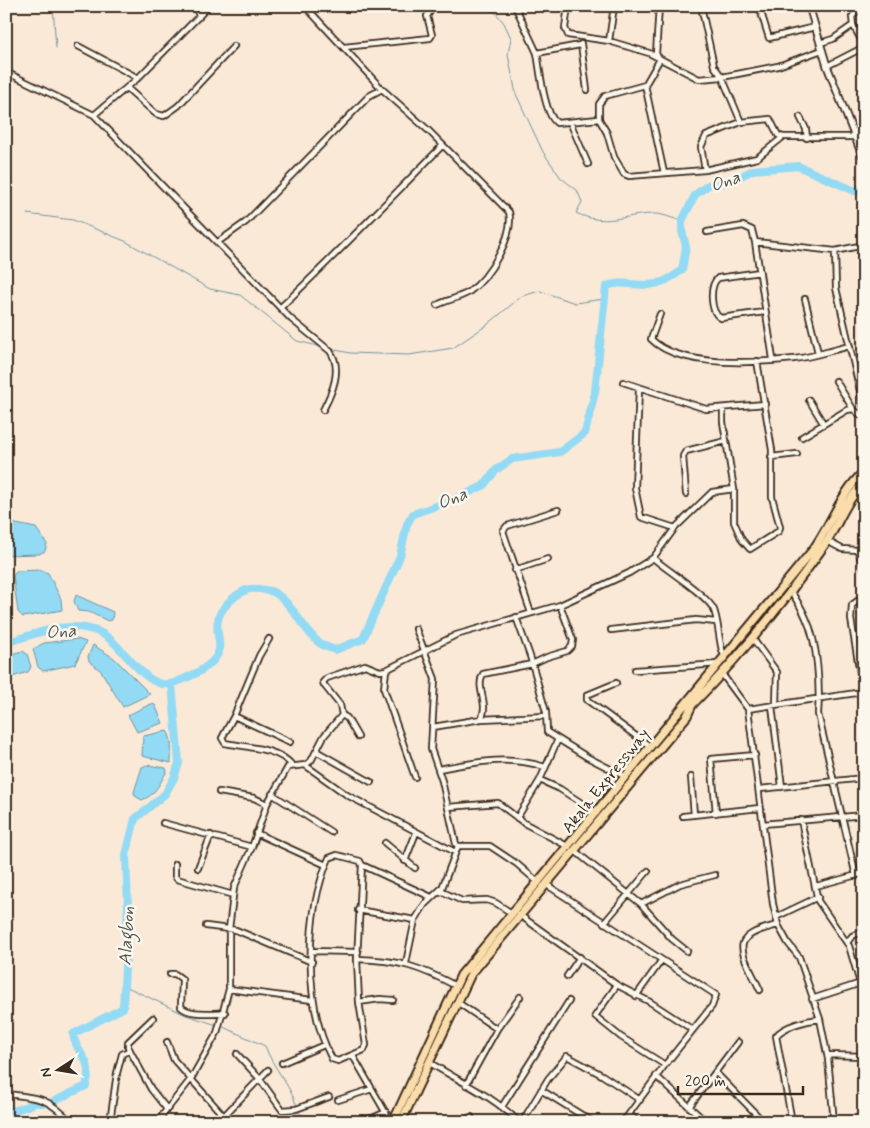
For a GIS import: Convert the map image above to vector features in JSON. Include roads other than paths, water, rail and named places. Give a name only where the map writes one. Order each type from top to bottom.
[{"type":"main road","name":"Akala Expressway","points":[[572,849],[596,813],[818,544],[827,531],[849,488],[864,472]]},
{"type":"main road","name":"Akala Expressway","points":[[401,1122],[471,974],[558,865],[687,716],[692,705],[755,637],[827,541],[851,497],[864,483]]},
{"type":"main road","points":[[744,633],[755,637]]},
{"type":"main road","points":[[734,645],[742,652]]},
{"type":"main road","name":"Akala Expressway","points":[[392,1122],[456,986],[474,958],[517,915]]},
{"type":"street","points":[[196,6],[200,17]]},
{"type":"street","points":[[94,115],[107,107],[138,78],[209,6]]},
{"type":"street","points":[[305,6],[382,88],[507,209],[511,223],[492,267],[483,279],[467,293],[436,305]]},
{"type":"street","points":[[344,47],[430,38],[432,35],[427,14],[434,6]]},
{"type":"street","points":[[515,6],[537,53],[550,117],[557,123],[599,119]]},
{"type":"street","points":[[568,6],[565,28],[568,35],[609,41],[649,53],[699,78],[722,77],[778,66],[822,50]]},
{"type":"street","points":[[609,41],[614,6]]},
{"type":"street","points":[[659,6],[656,54],[660,59]]},
{"type":"street","points":[[701,6],[714,66],[722,77],[741,122]]},
{"type":"street","points":[[759,6],[770,38],[815,27]]},
{"type":"street","points":[[809,6],[827,66],[864,160]]},
{"type":"street","points":[[827,66],[864,46],[853,25],[852,16],[858,10],[864,8]]},
{"type":"street","points":[[820,43],[833,39],[853,25]]},
{"type":"street","points":[[582,38],[580,45],[587,90]]},
{"type":"street","points":[[537,53],[580,45]]},
{"type":"street","points":[[78,46],[138,78]]},
{"type":"street","points":[[126,88],[156,114],[164,116],[178,106],[234,46]]},
{"type":"street","points":[[660,59],[645,86],[664,173]]},
{"type":"street","points":[[6,72],[94,115],[280,307],[333,355],[335,381],[323,410]]},
{"type":"street","points":[[645,86],[605,96],[599,104],[599,119],[607,133],[614,157],[624,174],[653,176],[664,173],[705,170],[757,158],[783,137]]},
{"type":"street","points":[[218,242],[246,222],[369,96],[382,88]]},
{"type":"street","points":[[800,117],[806,129],[807,138]]},
{"type":"street","points":[[705,170],[702,147],[706,136],[741,122],[770,119],[778,135],[807,138],[855,135],[864,127]]},
{"type":"street","points":[[570,122],[588,164]]},
{"type":"street","points":[[280,307],[442,146]]},
{"type":"street","points":[[707,232],[748,227],[752,230],[773,359]]},
{"type":"street","points":[[755,242],[835,251],[864,245]]},
{"type":"street","points":[[835,251],[836,288],[864,408]]},
{"type":"street","points":[[760,272],[718,278],[713,282],[712,300],[716,313],[721,318],[765,312]]},
{"type":"street","points":[[805,299],[818,353]]},
{"type":"street","points":[[660,314],[651,339],[658,346],[692,357],[727,362],[794,359],[850,346]]},
{"type":"street","points":[[723,408],[734,489],[734,522],[742,540],[750,549],[779,532],[772,497],[771,457],[765,404],[757,361]]},
{"type":"street","points":[[836,381],[853,409],[864,418]]},
{"type":"street","points":[[623,382],[639,389],[706,409],[765,404]]},
{"type":"street","points":[[639,389],[635,488],[639,511],[642,517],[675,528]]},
{"type":"street","points":[[809,400],[823,423]]},
{"type":"street","points":[[802,437],[840,413],[853,409]]},
{"type":"street","points":[[686,494],[683,463],[686,451],[726,441]]},
{"type":"street","points":[[771,457],[797,454]]},
{"type":"street","points":[[358,737],[347,718],[342,715],[340,706],[324,685],[324,680],[365,665],[380,671],[386,670],[456,635],[560,605],[622,576],[653,558],[675,528],[712,492],[734,489]]},
{"type":"street","points":[[531,614],[502,534],[504,528],[558,510]]},
{"type":"street","points":[[827,541],[842,549],[861,550],[864,569]]},
{"type":"street","points":[[653,558],[712,606],[721,639],[721,649],[725,656]]},
{"type":"street","points":[[515,570],[548,559]]},
{"type":"street","points":[[790,590],[811,631],[821,699],[818,714],[832,782],[843,816],[856,876]]},
{"type":"street","points":[[864,596],[852,605],[850,619],[863,692],[864,713]]},
{"type":"street","points":[[481,719],[485,707],[480,682],[483,674],[532,664],[547,656],[567,651],[572,646],[573,640],[560,605]]},
{"type":"street","points":[[516,618],[532,664],[546,716],[547,732],[587,757],[626,777]]},
{"type":"street","points":[[611,630],[696,620],[716,622]]},
{"type":"street","points":[[416,629],[436,684],[431,749],[458,846],[438,893]]},
{"type":"street","points":[[755,637],[777,672],[774,705],[782,788]]},
{"type":"street","points":[[269,639],[259,656],[234,716],[222,738],[223,742],[260,749],[286,759],[292,765]]},
{"type":"street","points":[[635,670],[719,664]]},
{"type":"street","points":[[386,670],[384,689],[415,777]]},
{"type":"street","points":[[722,674],[748,709],[760,789],[760,808],[770,888],[776,917],[778,925],[788,943],[799,958],[820,1019],[828,1055],[834,1122]]},
{"type":"street","points":[[616,683],[587,695],[587,700],[651,747]]},
{"type":"street","points":[[748,709],[863,692]]},
{"type":"street","points":[[157,1122],[166,1108],[192,1079],[217,1033],[225,1012],[229,989],[229,929],[233,895],[266,804],[284,772],[292,765],[305,765],[311,761],[324,736],[342,715]]},
{"type":"street","points":[[234,716],[290,742]]},
{"type":"street","points":[[432,727],[481,719],[546,716]]},
{"type":"street","points":[[517,818],[540,780],[558,739]]},
{"type":"street","points":[[316,751],[372,782]]},
{"type":"street","points":[[716,813],[711,759],[755,755]]},
{"type":"street","points":[[438,769],[500,759],[525,761],[545,767]]},
{"type":"street","points":[[305,765],[347,795],[455,852]]},
{"type":"street","points":[[691,776],[694,815]]},
{"type":"street","points":[[760,789],[864,778]]},
{"type":"street","points":[[540,780],[560,789],[596,813]]},
{"type":"street","points":[[219,792],[254,798],[266,804]]},
{"type":"street","points":[[272,794],[332,832]]},
{"type":"street","points":[[448,807],[498,803],[517,818],[572,849],[641,904],[672,939],[687,951]]},
{"type":"street","points":[[683,816],[760,808]]},
{"type":"street","points":[[763,824],[864,815]]},
{"type":"street","points":[[801,820],[818,896],[823,910],[847,943],[862,983],[812,999]]},
{"type":"street","points":[[163,823],[252,846]]},
{"type":"street","points":[[256,833],[326,864]]},
{"type":"street","points":[[405,861],[416,833]]},
{"type":"street","points":[[198,868],[211,835]]},
{"type":"street","points":[[384,843],[415,868]]},
{"type":"street","points":[[458,846],[490,846],[543,884],[716,995],[712,1006],[665,1064],[624,1122]]},
{"type":"street","points":[[362,865],[358,910],[357,959],[359,1002],[366,1048],[353,1056],[333,1060],[324,1045],[312,1000],[311,951],[313,916],[326,864],[334,855],[360,861],[362,865],[431,897]]},
{"type":"street","points":[[175,864],[174,876],[177,879],[233,895]]},
{"type":"street","points":[[604,923],[648,871]]},
{"type":"street","points":[[816,886],[864,873]]},
{"type":"street","points":[[641,904],[680,884],[715,875]]},
{"type":"street","points":[[406,963],[415,920],[431,897],[443,892],[462,901],[487,900],[517,915],[552,941],[580,957],[617,985],[664,1010],[693,1030]]},
{"type":"street","points":[[776,917],[818,896]]},
{"type":"street","points":[[358,910],[415,920]]},
{"type":"street","points":[[760,990],[744,954],[742,942],[753,932],[778,925]]},
{"type":"street","points":[[206,926],[229,929],[312,962]]},
{"type":"street","points":[[847,943],[852,936],[864,931]]},
{"type":"street","points":[[311,951],[358,952]]},
{"type":"street","points":[[567,976],[580,957]]},
{"type":"street","points":[[357,959],[406,963],[427,970],[456,986]]},
{"type":"street","points":[[636,996],[661,961]]},
{"type":"street","points":[[170,974],[175,974],[182,979],[180,1007],[183,1010],[225,1012]]},
{"type":"street","points":[[617,985],[595,1016],[621,1037],[665,1064]]},
{"type":"street","points":[[229,989],[312,1000]]},
{"type":"street","points":[[466,1085],[497,1029],[520,997]]},
{"type":"street","points":[[359,1002],[380,999],[393,1000]]},
{"type":"street","points":[[503,1105],[570,1001]]},
{"type":"street","points":[[457,1002],[497,1029]]},
{"type":"street","points":[[152,1018],[128,1042],[130,1050],[151,1089],[166,1108]]},
{"type":"street","points":[[792,1122],[776,1036],[804,1023],[820,1019]]},
{"type":"street","points":[[167,1042],[172,1056],[229,1122]]},
{"type":"street","points":[[689,1107],[716,1076],[738,1042]]},
{"type":"street","points":[[282,1063],[324,1045]]},
{"type":"street","points":[[110,1122],[117,1073],[122,1054],[130,1050]]},
{"type":"street","points":[[237,1054],[259,1078],[282,1110],[296,1109],[329,1097]]},
{"type":"street","points":[[828,1055],[864,1056]]},
{"type":"street","points":[[353,1056],[392,1122]]},
{"type":"street","points":[[430,1064],[503,1105],[521,1122],[562,1059],[570,1057],[640,1100]]},
{"type":"street","points":[[218,1122],[268,1070]]},
{"type":"street","points":[[656,1076],[706,1122]]},
{"type":"street","points":[[716,1076],[737,1093],[758,1116]]},
{"type":"street","points":[[338,1100],[372,1089]]},
{"type":"street","points":[[541,1090],[593,1122]]},
{"type":"street","points":[[6,1094],[40,1098],[50,1102],[71,1122]]},
{"type":"street","points":[[364,1122],[386,1112]]},
{"type":"street","points":[[629,1114],[638,1122]]},
{"type":"water","points":[[6,522],[36,528],[47,544],[45,551],[39,554],[6,555]]},
{"type":"water","points":[[40,570],[48,573],[61,599],[62,610],[23,617],[18,612],[13,576],[16,571]]},
{"type":"water","points":[[76,595],[113,612],[112,620],[108,621],[89,612],[78,611],[74,601]]},
{"type":"water","points":[[77,639],[86,642],[75,664],[43,671],[38,667],[33,649],[44,643]]},
{"type":"water","points":[[93,645],[114,658],[150,694],[123,707],[101,671],[89,661],[88,657]]},
{"type":"water","points":[[23,651],[27,654],[31,667],[28,672],[6,679],[6,655]]},
{"type":"water","points":[[151,704],[155,705],[163,723],[137,732],[128,715]]},
{"type":"water","points":[[167,731],[171,742],[171,763],[142,756],[143,736]]},
{"type":"water","points":[[147,765],[166,768],[167,771],[154,792],[142,800],[135,796],[134,792],[142,767]]},
{"type":"waterway","points":[[53,6],[56,48]]},
{"type":"waterway","points":[[473,6],[495,12],[504,23],[511,38],[508,55],[516,94],[543,152],[561,178],[577,190],[582,202],[576,213],[605,220],[656,214],[682,221]]},
{"type":"waterway","name":"Ona","points":[[6,643],[52,629],[64,627],[87,628],[108,637],[153,681],[163,684],[174,683],[201,671],[217,656],[219,650],[217,624],[219,615],[237,595],[252,589],[273,592],[281,597],[314,639],[324,646],[335,650],[363,639],[400,556],[407,524],[413,514],[453,500],[483,486],[496,470],[512,459],[560,452],[585,433],[595,392],[606,287],[616,284],[654,284],[667,280],[682,270],[686,247],[682,231],[682,221],[695,195],[708,185],[729,182],[753,170],[798,166],[855,191],[864,190]]},
{"type":"waterway","points":[[27,214],[73,220],[125,241],[210,289],[240,295],[297,341],[322,347]]},
{"type":"waterway","points":[[331,349],[350,353],[409,355],[453,348],[487,325],[522,296],[540,291],[575,303],[604,299]]},
{"type":"waterway","name":"Alagbon","points":[[6,1116],[13,1111],[35,1103],[50,1103],[86,1086],[88,1069],[73,1034],[123,1008],[128,907],[126,855],[135,819],[165,794],[174,778],[179,763],[172,684]]},
{"type":"waterway","points":[[125,986],[186,1015],[217,1025]]},
{"type":"waterway","points":[[221,1026],[265,1046],[297,1107]]},
{"type":"waterway","points":[[298,1111],[307,1122]]}]
